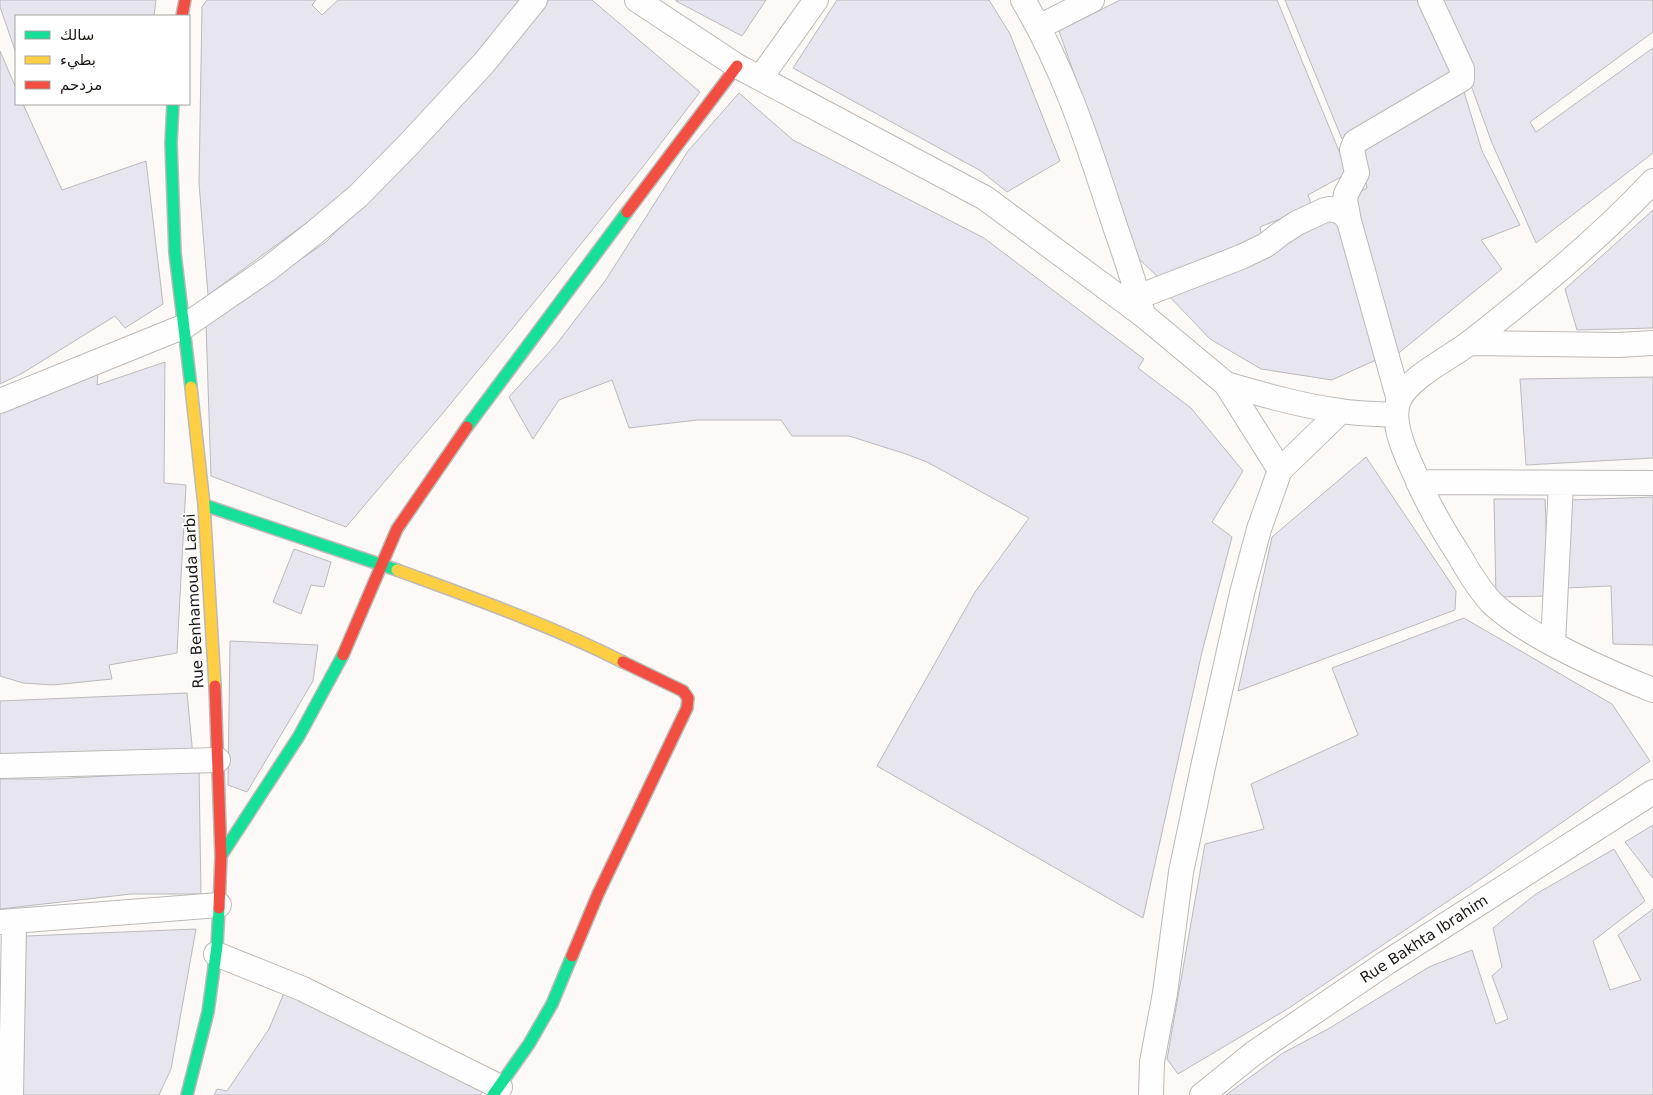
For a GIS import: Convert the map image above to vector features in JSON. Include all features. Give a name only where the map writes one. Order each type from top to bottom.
[{"type":"street","points":[[182,15],[185,0]]},
{"type":"street","points":[[0,401],[185,326],[268,269],[358,196],[478,70],[535,0]]},
{"type":"street","points":[[637,0],[737,66],[761,77],[985,198],[1140,306],[1226,384],[1280,470]]},
{"type":"street","points":[[761,77],[816,0]]},
{"type":"street","points":[[1023,0],[1039,27],[1058,67],[1088,144],[1140,306]]},
{"type":"street","points":[[1039,27],[1092,0]]},
{"type":"street","points":[[1430,0],[1462,69],[1462,79],[1355,142],[1352,150],[1357,173],[1348,188],[1345,200],[1397,408],[1405,452],[1418,482],[1450,541],[1479,587],[1491,602],[1525,628],[1553,644],[1603,670],[1653,690]]},
{"type":"street","points":[[221,856],[298,736],[325,690],[349,643],[397,529],[468,424],[737,66]]},
{"type":"street","name":"Rue Benhamouda Larbi","points":[[173,105],[171,143],[175,253],[185,326],[204,505],[218,760],[221,856],[216,954],[208,1012],[187,1095]]},
{"type":"street","points":[[1397,408],[1406,390],[1416,380],[1470,343],[1589,245],[1653,181]]},
{"type":"street","points":[[1140,306],[1266,245],[1297,223],[1325,210],[1338,211],[1344,214],[1349,221]]},
{"type":"street","points":[[1470,343],[1653,344]]},
{"type":"street","points":[[1226,384],[1281,400],[1341,411],[1397,408]]},
{"type":"street","points":[[1151,1095],[1152,1062],[1165,993],[1181,872],[1242,593],[1259,529],[1280,470],[1341,411]]},
{"type":"street","points":[[1418,482],[1653,483]]},
{"type":"street","points":[[1553,644],[1561,483]]},
{"type":"street","points":[[204,505],[382,564],[508,610],[584,642],[683,691],[688,698],[688,708],[598,894],[552,1004],[529,1044],[496,1091],[303,989],[216,954]]},
{"type":"street","points":[[0,766],[218,760]]},
{"type":"street","name":"Rue Bakhta Ibrahim","points":[[1202,1095],[1254,1053],[1378,968],[1653,792]]},
{"type":"street","points":[[11,1095],[7,922],[219,905]]},
{"type":"building","points":[[0,0],[156,0],[154,15],[15,15],[15,50],[0,7]]},
{"type":"building","points":[[207,0],[316,0],[312,5],[322,15],[338,0],[529,0],[365,180],[208,295],[199,183],[202,7]]},
{"type":"building","points":[[549,0],[592,0],[700,92],[540,295],[346,527],[211,476],[206,324],[326,242],[481,82]]},
{"type":"building","points":[[676,0],[766,0],[742,36]]},
{"type":"building","points":[[837,0],[989,0],[1010,34],[1060,161],[1007,192],[981,171],[793,68]]},
{"type":"building","points":[[1120,0],[1277,0],[1348,173],[1308,195],[1312,206],[1260,227],[1262,241],[1161,280],[1139,259],[1059,31]]},
{"type":"building","points":[[1285,0],[1422,0],[1456,76],[1342,139]]},
{"type":"building","points":[[1434,0],[1653,0],[1653,32],[1530,122],[1536,132],[1653,48],[1653,153],[1536,243],[1492,143],[1461,58]]},
{"type":"building","points":[[0,51],[15,86],[15,105],[23,105],[62,190],[146,161],[163,304],[125,328],[115,316],[21,374],[0,384]]},
{"type":"building","points":[[1462,85],[1482,151],[1520,225],[1481,240],[1502,269],[1395,356],[1355,194],[1367,188],[1359,146]]},
{"type":"building","points":[[739,93],[793,140],[984,238],[1144,359],[1138,368],[1191,408],[1243,471],[1212,522],[1232,537],[1202,652],[1143,918],[877,766],[975,592],[1029,518],[927,462],[849,436],[792,436],[781,420],[697,420],[629,428],[612,380],[559,400],[533,439],[509,397],[555,346],[605,281],[688,151]]},
{"type":"building","points":[[1653,210],[1653,328],[1577,330],[1565,289]]},
{"type":"building","points":[[1339,220],[1378,359],[1332,380],[1261,369],[1210,339],[1167,294],[1326,221]]},
{"type":"building","points":[[165,362],[164,483],[186,485],[177,653],[109,665],[112,679],[53,685],[23,683],[0,676],[0,410],[98,373],[97,385]]},
{"type":"building","points":[[1653,377],[1653,458],[1526,465],[1520,379]]},
{"type":"building","points":[[1366,457],[1456,591],[1455,610],[1238,691],[1272,537]]},
{"type":"building","points":[[1653,497],[1653,645],[1613,644],[1611,586],[1566,588],[1569,500]]},
{"type":"building","points":[[1494,499],[1545,499],[1549,596],[1496,597]]},
{"type":"building","points":[[294,549],[331,562],[324,587],[311,585],[301,614],[273,602]]},
{"type":"building","points":[[1464,618],[1612,704],[1650,761],[1478,881],[1289,1008],[1178,1074],[1167,1059],[1205,844],[1264,829],[1251,784],[1358,735],[1332,668]]},
{"type":"building","points":[[230,641],[318,645],[313,681],[247,792],[228,785]]},
{"type":"building","points":[[187,693],[193,756],[0,761],[0,701]]},
{"type":"building","points":[[199,771],[201,894],[131,894],[0,909],[0,779],[52,779]]},
{"type":"building","points":[[1653,825],[1653,878],[1625,842]]},
{"type":"building","points":[[1614,849],[1645,901],[1593,941],[1610,990],[1641,980],[1618,935],[1653,909],[1653,1095],[1226,1095],[1283,1053],[1328,1029],[1429,967],[1472,950],[1496,1024],[1508,1019],[1492,976],[1502,967],[1493,928],[1536,894]]},
{"type":"building","points":[[196,929],[171,1069],[159,1095],[23,1095],[26,936]]},
{"type":"building","points":[[286,988],[485,1089],[480,1095],[214,1095],[217,1089],[227,1091],[269,1029]]},
{"type":"traffic: fast","points":[[173,105],[171,143],[175,253],[191,387]]},
{"type":"traffic: fast","points":[[467,427],[627,212]]},
{"type":"traffic: fast","points":[[204,505],[397,570]]},
{"type":"traffic: fast","points":[[221,856],[299,736],[343,655]]},
{"type":"traffic: fast","points":[[187,1095],[208,1012],[217,946],[219,908]]},
{"type":"traffic: fast","points":[[493,1095],[529,1044],[552,1004],[572,956]]},
{"type":"traffic: slow","points":[[191,387],[204,505],[215,686]]},
{"type":"traffic: slow","points":[[397,570],[539,624],[623,662]]},
{"type":"traffic: jam","points":[[182,15],[185,0]]},
{"type":"traffic: jam","points":[[627,212],[737,66]]},
{"type":"traffic: jam","points":[[343,655],[397,529],[467,427]]},
{"type":"traffic: jam","points":[[572,956],[598,894],[687,708],[688,698],[683,691],[623,662]]},
{"type":"traffic: jam","points":[[215,686],[221,856],[219,908]]}]
